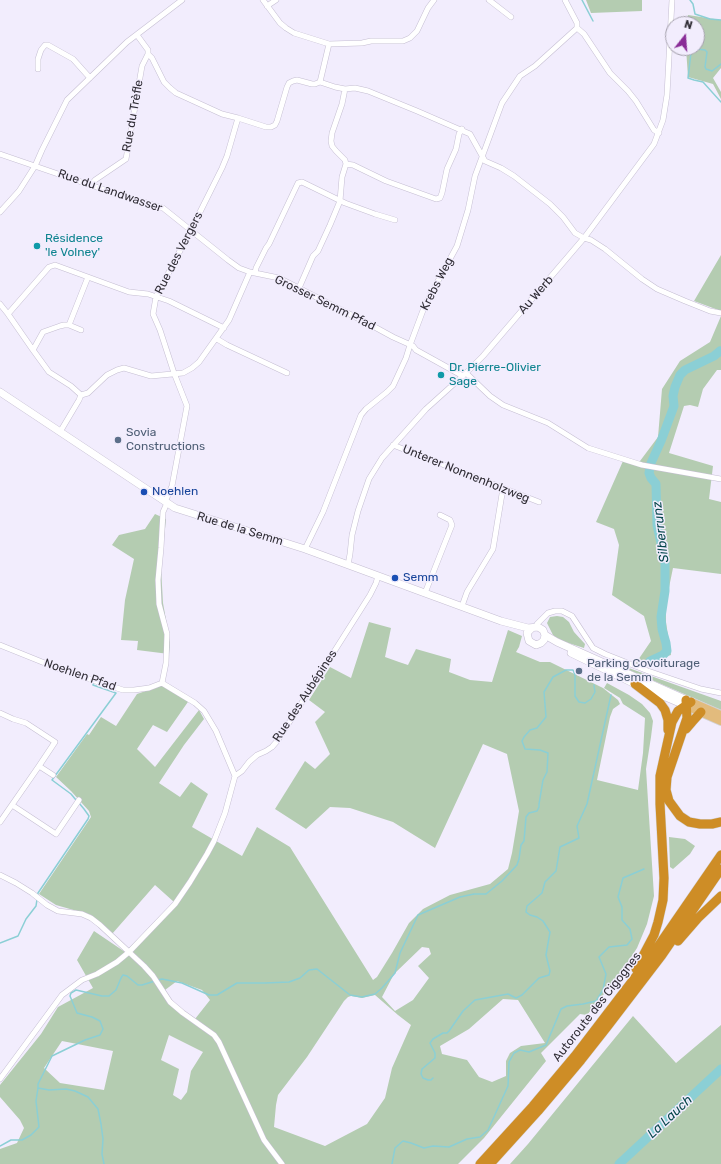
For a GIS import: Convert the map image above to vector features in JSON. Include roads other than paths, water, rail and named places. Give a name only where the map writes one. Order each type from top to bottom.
[{"type":"highway","points":[[635,684],[660,703],[665,710],[668,720],[669,736]]},
{"type":"highway","points":[[626,990],[654,935],[663,900],[664,878],[660,776],[672,722],[678,711],[688,702]]},
{"type":"highway","points":[[688,702],[687,718],[667,777],[666,790],[669,801],[680,816],[689,822],[700,824],[721,822]]},
{"type":"highway","points":[[679,743],[692,722],[701,712]]},
{"type":"highway","name":"Autoroute des Cigognes","points":[[480,1164],[528,1112],[575,1056],[650,958],[721,855]]},
{"type":"highway","name":"Autoroute des Cigognes","points":[[490,1164],[581,1060],[662,955],[721,869]]},
{"type":"highway","points":[[662,955],[668,953],[698,918],[721,896]]},
{"type":"main road","name":"Rue de la Semm","points":[[0,392],[175,508],[190,514],[305,549],[501,621],[525,628],[534,628]]},
{"type":"main road","name":"Rue de la Semm","points":[[501,621],[527,635]]},
{"type":"main road","points":[[544,636],[538,644],[533,644],[529,641],[527,635],[528,632],[534,628],[541,628],[544,636],[556,647],[635,684],[721,715]]},
{"type":"main road","points":[[544,636],[688,702],[701,712],[721,721]]},
{"type":"street","points":[[0,212],[19,191],[35,166],[68,100],[127,42],[182,0]]},
{"type":"street","points":[[263,0],[280,23],[294,33],[329,44],[362,43],[371,41],[403,41],[410,38],[417,31],[428,8],[434,0]]},
{"type":"street","points":[[268,6],[276,0]]},
{"type":"street","points":[[489,0],[510,17]]},
{"type":"street","points":[[565,0],[577,23],[577,28],[584,34],[610,73],[636,101],[654,130],[659,133]]},
{"type":"street","name":"Au Werb","points":[[348,565],[352,535],[358,511],[369,479],[382,458],[426,409],[465,375],[483,356],[584,238],[654,144],[663,120],[667,95],[672,0]]},
{"type":"street","name":"Krebs Weg","points":[[305,549],[323,512],[361,415],[393,386],[406,358],[425,305],[457,246],[468,210],[475,176],[502,103],[520,76],[535,66],[577,28]]},
{"type":"street","points":[[136,35],[148,50],[148,54],[152,58],[164,82],[177,93],[222,114],[266,127],[271,127],[278,121],[289,83],[297,80],[312,84],[320,82],[335,87],[355,88],[368,91],[391,99],[462,129],[470,134],[486,162],[501,168],[514,176],[550,204],[563,217],[575,233],[592,240],[642,280],[657,289],[692,304],[721,313]]},
{"type":"street","points":[[320,82],[329,44]]},
{"type":"street","points":[[38,69],[38,59],[41,50],[45,45],[48,45],[73,59],[90,78]]},
{"type":"street","name":"Rue du Trèfle","points":[[91,185],[95,180],[126,159],[142,66],[148,54]]},
{"type":"street","points":[[299,288],[313,256],[318,251],[330,226],[340,201],[342,177],[346,164],[345,160],[332,146],[331,141],[345,88]]},
{"type":"street","name":"Rue des Vergers","points":[[162,683],[166,663],[167,634],[159,604],[158,580],[163,512],[172,486],[187,406],[153,314],[156,296],[191,230],[227,156],[238,118]]},
{"type":"street","points":[[346,164],[353,165],[386,181],[436,199],[440,198],[447,169],[456,150],[459,134],[462,129]]},
{"type":"street","name":"Rue du Landwasser","points":[[0,154],[160,207],[239,268],[252,273]]},
{"type":"street","points":[[81,394],[88,392],[107,375],[124,368],[151,376],[183,373],[199,362],[217,339],[229,320],[252,273],[269,244],[298,183],[302,182],[340,201],[395,220]]},
{"type":"street","points":[[8,314],[49,267],[55,265],[130,292],[156,296],[224,328]]},
{"type":"street","name":"Grosser Semm Pfad","points":[[252,273],[279,278],[413,346],[416,350],[465,375],[490,396],[504,405],[548,423],[588,448],[655,468],[721,480]]},
{"type":"street","points":[[69,325],[88,277]]},
{"type":"street","points":[[0,304],[49,372],[81,394]]},
{"type":"street","points":[[33,350],[42,332],[64,325],[69,325],[81,330]]},
{"type":"street","points":[[217,339],[287,373]]},
{"type":"street","points":[[60,432],[81,394]]},
{"type":"street","name":"Unterer Nonnenholzweg","points":[[393,445],[538,502]]},
{"type":"street","points":[[462,606],[467,592],[493,549],[503,488]]},
{"type":"street","points":[[425,593],[452,525],[450,520],[440,515]]},
{"type":"street","name":"Rue des Aubépines","points":[[0,1079],[62,995],[82,980],[97,974],[117,962],[129,952],[175,904],[207,854],[225,813],[236,776],[253,758],[272,747],[278,740],[372,591],[378,576]]},
{"type":"street","points":[[534,628],[548,613],[562,611],[572,616],[594,648],[604,654],[701,689],[721,693]]},
{"type":"street","points":[[544,618],[544,636]]},
{"type":"street","name":"Noehlen Pfad","points":[[0,646],[62,670],[123,690],[149,688],[162,683]]},
{"type":"street","points":[[162,683],[195,703],[204,711],[216,732],[236,776]]},
{"type":"street","points":[[0,713],[26,723],[55,742],[0,822]]},
{"type":"street","points":[[39,766],[53,775]]},
{"type":"street","points":[[12,805],[56,834],[79,800]]},
{"type":"street","points":[[0,874],[58,911],[82,914],[100,925],[153,976],[170,1002],[183,1014],[217,1038],[264,1140],[282,1164]]},
{"type":"waterway","points":[[582,0],[593,21]]},
{"type":"waterway","points":[[690,0],[693,4],[695,14],[710,19],[721,20]]},
{"type":"waterway","points":[[721,64],[712,71],[706,69],[707,52],[705,50],[697,49],[691,53],[688,78],[703,82],[721,102]]},
{"type":"waterway","name":"Silberrunz","points":[[650,661],[663,655],[667,651],[661,617],[665,591],[665,561],[657,525],[656,484],[649,473],[651,463],[674,406],[673,396],[680,375],[685,370],[714,356],[720,351],[721,352]]},
{"type":"waterway","points":[[158,980],[162,979],[182,983],[209,995],[217,995],[237,983],[289,982],[300,978],[309,970],[317,969],[350,995],[362,997],[375,994],[395,973],[400,953],[418,915],[460,897],[474,894],[486,894],[502,881],[517,865],[521,845],[524,841],[526,817],[529,813],[537,811],[539,807],[543,780],[547,772],[548,753],[540,750],[525,749],[522,741],[530,730],[537,728],[546,717],[544,692],[553,677],[566,670],[573,670],[575,675],[575,696],[579,702],[585,703],[591,699],[595,692],[594,685]]},
{"type":"waterway","points":[[76,800],[71,794],[52,780],[116,693],[93,685],[93,681]]},
{"type":"waterway","points":[[433,1078],[428,1080],[423,1078],[421,1074],[422,1069],[435,1058],[435,1053],[430,1043],[433,1039],[443,1033],[447,1033],[463,1011],[475,1000],[508,994],[516,998],[522,995],[539,978],[549,975],[550,971],[546,955],[550,932],[543,921],[526,912],[527,906],[542,893],[545,882],[556,871],[560,847],[579,838],[577,826],[587,804],[611,695]]},
{"type":"waterway","points":[[0,943],[18,936],[26,919],[36,906],[38,893],[88,819],[89,816],[79,803]]},
{"type":"waterway","points":[[392,1164],[395,1148],[403,1141],[424,1148],[433,1146],[449,1147],[467,1139],[480,1137],[488,1130],[508,1086],[509,1062],[514,1053],[520,1050],[529,1052],[546,1045],[561,1009],[567,1006],[596,1001],[603,990],[606,974],[599,957],[609,947],[627,945],[632,939],[630,929],[622,920],[622,907],[618,897],[623,878],[644,869]]},
{"type":"waterway","points":[[104,1164],[102,1154],[103,1139],[98,1109],[88,1097],[75,1091],[66,1089],[49,1090],[38,1088],[38,1084],[52,1056],[85,1040],[100,1035],[103,1029],[100,1021],[77,1013],[70,996],[71,993],[76,990],[102,996],[109,996],[116,990],[123,975],[127,976],[138,985],[155,981]]},
{"type":"waterway","name":"La Lauch","points":[[619,1164],[721,1069]]},
{"type":"waterway","points":[[0,1146],[11,1140],[22,1140],[31,1135],[39,1127],[36,1101],[38,1088]]},
{"type":"place","name":"Résidence 'le Volney'","points":[[37,246]]},
{"type":"place","name":"Dr. Pierre-Olivier Sage","points":[[441,375]]},
{"type":"place","name":"Sovia Constructions","points":[[118,440]]},
{"type":"place","name":"Noehlen","points":[[144,492]]},
{"type":"place","name":"Semm","points":[[395,578]]},
{"type":"place","name":"Parking Covoiturage de la Semm","points":[[579,671]]}]
